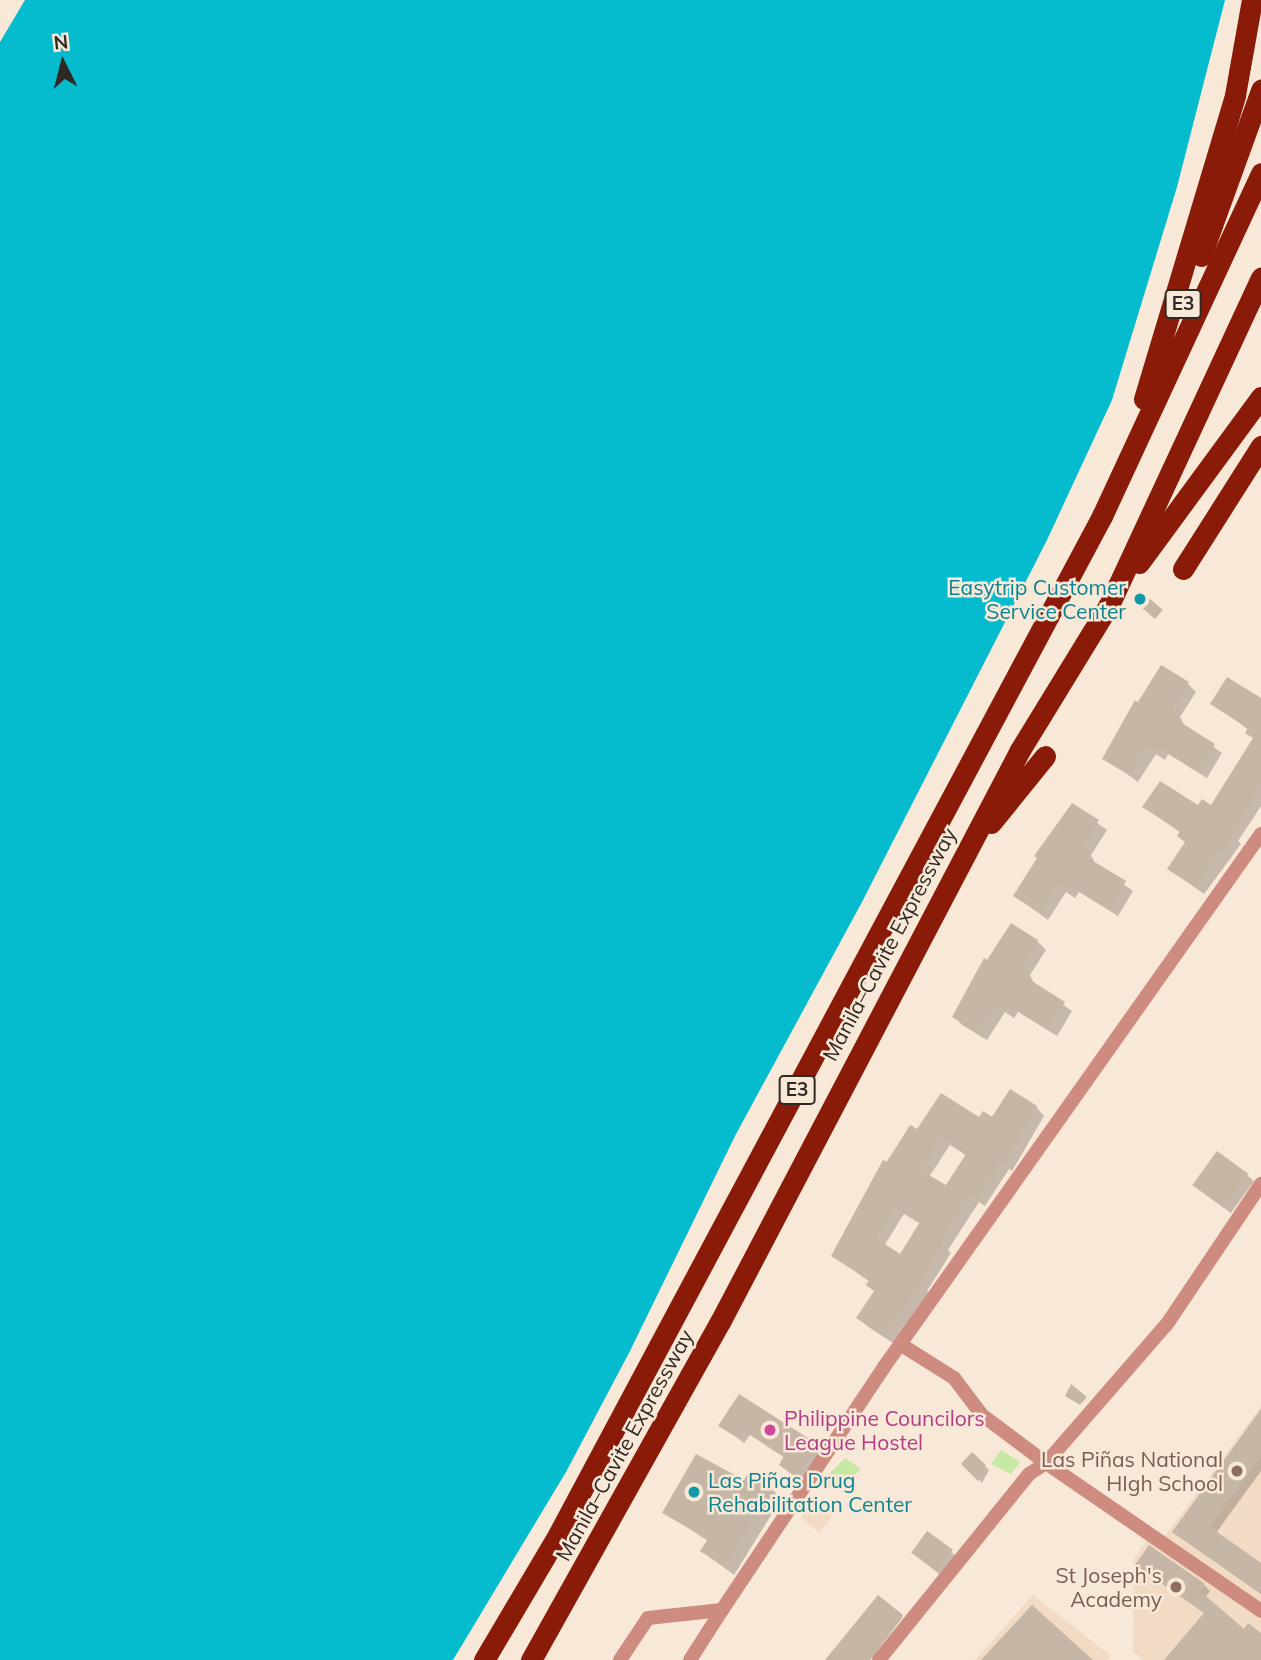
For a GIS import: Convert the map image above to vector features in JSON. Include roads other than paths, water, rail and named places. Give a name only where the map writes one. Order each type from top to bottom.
[{"type":"highway","points":[[1102,516],[1140,412],[1227,121],[1252,0]]},
{"type":"highway","name":"Manila–Cavite Expressway","points":[[1102,516],[1261,90]]},
{"type":"highway","name":"Manila–Cavite Expressway","points":[[484,1660],[559,1533],[1102,516],[1261,173]]},
{"type":"highway","name":"Manila–Cavite Expressway","points":[[531,1660],[720,1322],[955,869],[1020,750],[1109,605],[1261,278]]},
{"type":"highway","name":"Manila–Cavite Expressway","points":[[1225,359],[1261,315]]},
{"type":"highway","points":[[1109,605],[1261,397]]},
{"type":"highway","points":[[1183,569],[1261,446]]},
{"type":"highway","points":[[955,869],[1045,756]]},
{"type":"street","points":[[690,1660],[900,1344],[1261,834]]},
{"type":"street","points":[[879,1660],[1029,1474],[1046,1463],[1167,1324],[1261,1184]]},
{"type":"street","points":[[900,1344],[954,1378],[982,1415],[1046,1463],[1261,1611]]},
{"type":"street","points":[[620,1660],[648,1618],[722,1610]]},
{"type":"water","points":[[25,0],[1225,0],[1177,187],[1112,400],[1047,540],[862,902],[735,1136],[630,1351],[566,1472],[453,1660],[0,1660],[0,42]]},
{"type":"place","name":"Easytrip Customer Service Center","points":[[1140,599]]},
{"type":"place","name":"Philippine Councilors League Hostel","points":[[770,1430]]},
{"type":"place","name":"Las Piñas National HIgh School","points":[[1237,1471]]},
{"type":"place","name":"Las Piñas Drug Rehabilitation Center","points":[[694,1492]]},
{"type":"place","name":"St Joseph's Academy","points":[[1176,1587]]}]
